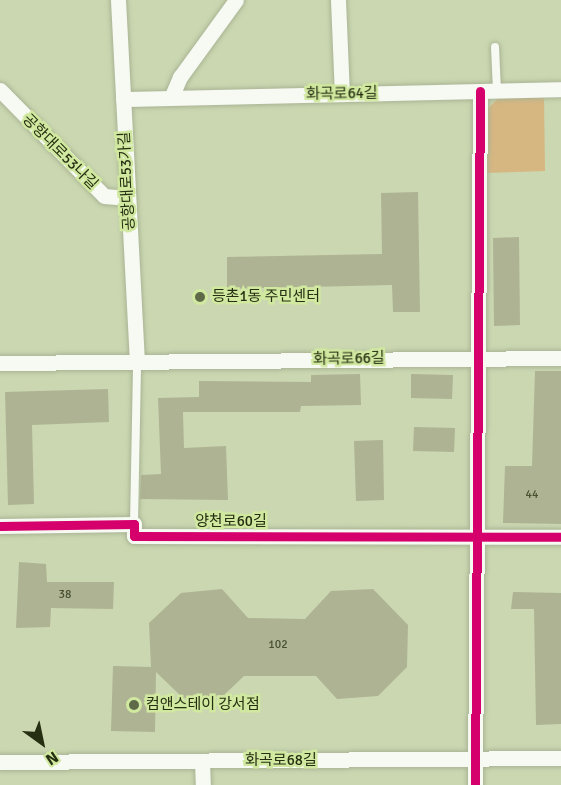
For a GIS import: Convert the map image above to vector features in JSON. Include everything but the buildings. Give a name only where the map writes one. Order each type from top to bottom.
[{"type":"street","name":"공항대로53가길","points":[[118,0],[137,362]]},
{"type":"street","points":[[171,98],[180,77],[236,0]]},
{"type":"street","points":[[338,0],[342,94]]},
{"type":"street","name":"화곡로64길","points":[[123,99],[561,89]]},
{"type":"street","name":"공항대로53나길","points":[[0,90],[104,196],[129,198]]},
{"type":"street","points":[[475,785],[480,91]]},
{"type":"street","name":"화곡로66길","points":[[0,363],[561,358]]},
{"type":"street","points":[[0,526],[134,524]]},
{"type":"street","name":"양천로60길","points":[[134,524],[134,536],[561,537]]},
{"type":"street","name":"화곡로68길","points":[[0,762],[561,758]]},
{"type":"street","points":[[202,761],[202,785]]},
{"type":"lane","points":[[495,47],[497,91]]},
{"type":"lane","points":[[134,524],[137,362]]},
{"type":"shaded area","points":[[544,97],[545,171],[485,173],[484,113],[498,98]]},
{"type":"cycle path","points":[[475,785],[480,91]]},
{"type":"cycle path","points":[[0,526],[134,524],[134,536],[561,537]]},
{"type":"place","name":"등촌1동 주민센터","points":[[200,297]]},
{"type":"place","name":"컴앤스테이 강서점","points":[[134,705]]}]
